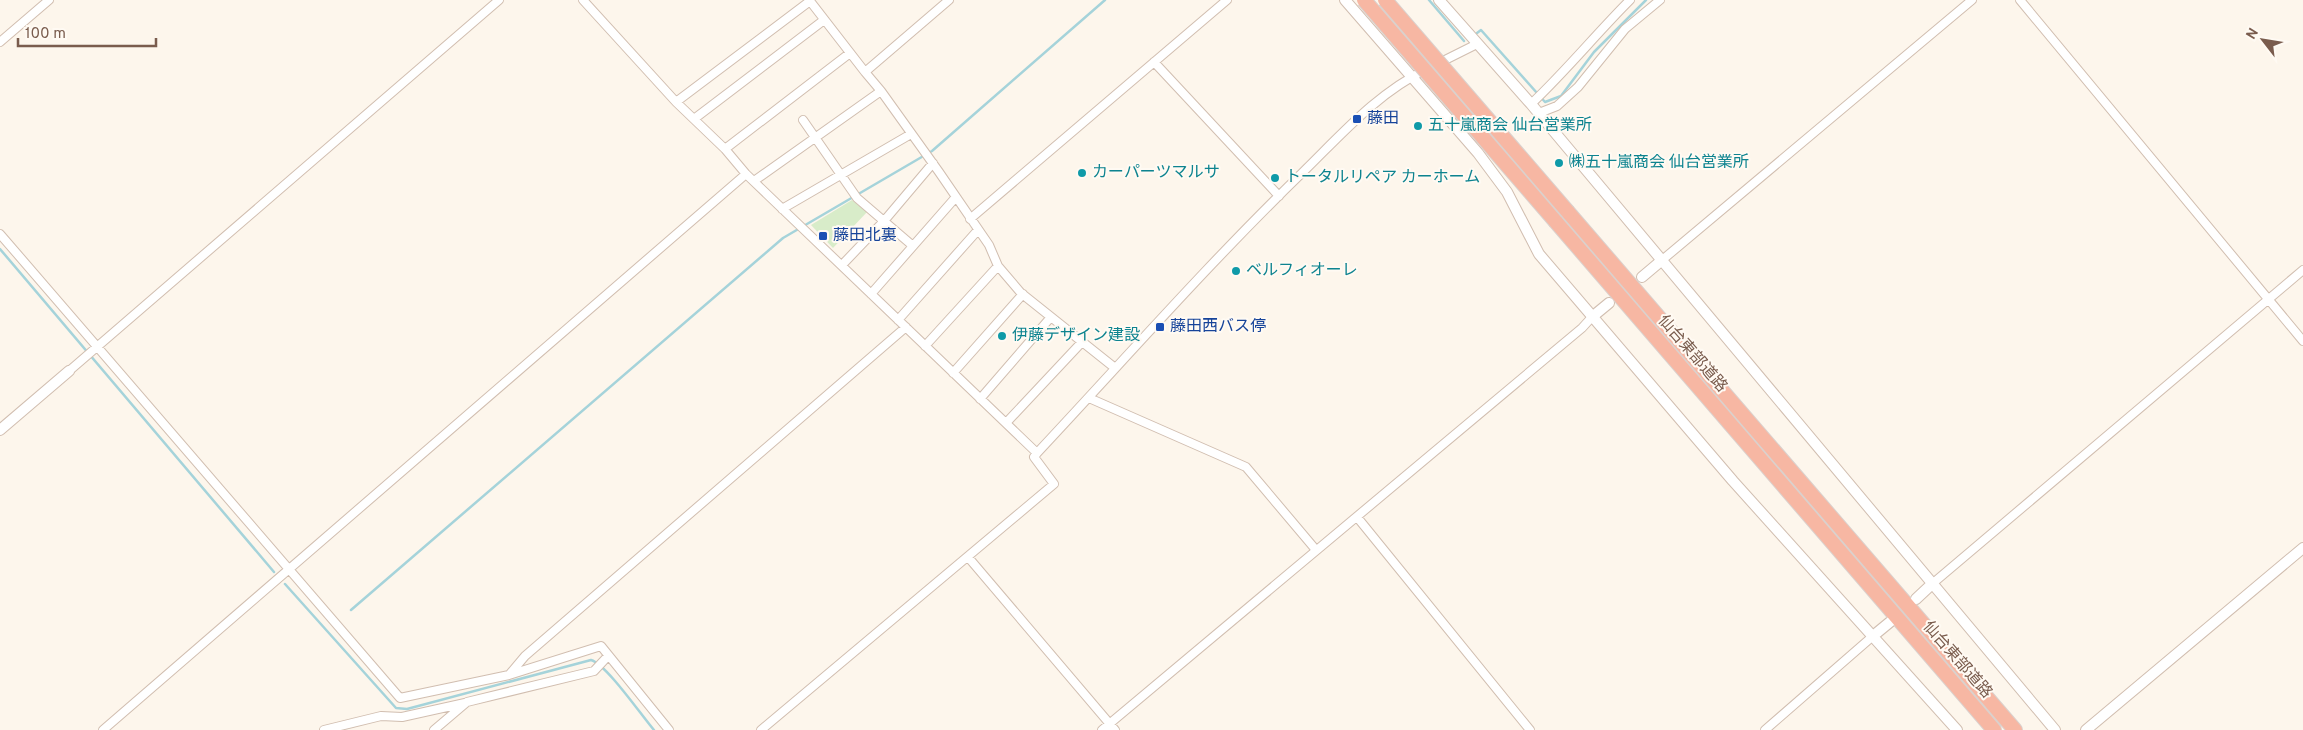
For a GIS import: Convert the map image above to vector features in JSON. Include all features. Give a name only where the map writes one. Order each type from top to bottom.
[{"type":"highway","name":"仙台東部道路","points":[[1364,0],[1994,730]]},
{"type":"highway","name":"仙台東部道路","points":[[1386,0],[2015,730]]},
{"type":"street","points":[[0,42],[49,0]]},
{"type":"street","points":[[0,430],[499,0]]},
{"type":"street","points":[[583,0],[676,102],[726,149],[746,174],[1037,453]]},
{"type":"street","points":[[865,72],[949,0]]},
{"type":"street","points":[[970,219],[1227,0]]},
{"type":"street","points":[[1345,0],[1478,153],[1507,192],[1539,254],[1733,481],[1956,730]]},
{"type":"street","points":[[1439,0],[1476,44],[1532,102],[1539,113],[1662,261],[2055,730]]},
{"type":"street","points":[[1532,102],[1545,91],[1598,32],[1630,0]]},
{"type":"street","points":[[1539,113],[1557,106],[1578,87],[1626,28],[1660,0]]},
{"type":"street","points":[[1642,277],[1972,0]]},
{"type":"street","points":[[2020,0],[2303,341]]},
{"type":"street","points":[[676,102],[810,1],[880,91],[925,153],[989,245],[998,266],[1023,294],[1115,368]]},
{"type":"street","points":[[694,119],[824,20]]},
{"type":"street","points":[[761,730],[1054,484],[1034,457],[1037,453],[1279,196],[1374,102],[1412,76],[1476,44]]},
{"type":"street","points":[[726,149],[850,53]]},
{"type":"street","points":[[1154,62],[1279,196]]},
{"type":"street","points":[[754,181],[880,91]]},
{"type":"street","points":[[803,120],[857,198],[913,246]]},
{"type":"street","points":[[782,209],[911,134]]},
{"type":"street","points":[[842,266],[932,163]]},
{"type":"street","points":[[103,730],[746,174]]},
{"type":"street","points":[[871,294],[956,197]]},
{"type":"street","points":[[898,320],[978,230]]},
{"type":"street","points":[[0,234],[95,348],[400,698],[509,675],[601,646],[606,658],[669,730]]},
{"type":"street","points":[[925,346],[998,266]]},
{"type":"street","points":[[1916,599],[2303,270]]},
{"type":"street","points":[[953,373],[1023,294]]},
{"type":"street","points":[[1102,730],[1112,727],[1316,550],[1582,328],[1609,303]]},
{"type":"street","points":[[980,399],[1051,317]]},
{"type":"street","points":[[509,675],[525,656],[906,327]]},
{"type":"street","points":[[1006,423],[1082,342]]},
{"type":"street","points":[[1090,398],[1246,467],[1316,550]]},
{"type":"street","points":[[1357,517],[1530,730]]},
{"type":"street","points":[[2086,730],[2303,548]]},
{"type":"street","points":[[968,557],[1112,727]]},
{"type":"street","points":[[1765,730],[1890,622]]},
{"type":"street","points":[[324,730],[381,716],[402,717],[467,702],[596,669],[606,658]]},
{"type":"street","points":[[434,730],[467,702]]},
{"type":"green space","points":[[852,200],[867,212],[833,248],[811,225]]},
{"type":"waterway","points":[[351,610],[783,238],[932,151],[1105,0]]},
{"type":"waterway","points":[[1429,0],[1464,41]]},
{"type":"waterway","points":[[1477,33],[1481,30],[1545,102],[1561,96],[1594,52],[1646,0]]},
{"type":"waterway","points":[[0,249],[274,572]]},
{"type":"waterway","points":[[285,584],[396,708],[407,709],[591,660],[615,680],[654,730]]},
{"type":"place","name":"藤田","points":[[1357,119]]},
{"type":"place","name":"五十嵐商会 仙台営業所","points":[[1418,126]]},
{"type":"place","name":"㈱五十嵐商会 仙台営業所","points":[[1559,163]]},
{"type":"place","name":"カーパーツマルサ","points":[[1082,173]]},
{"type":"place","name":"トータルリペア カーホーム","points":[[1275,178]]},
{"type":"place","name":"藤田北裏","points":[[823,236]]},
{"type":"place","name":"ベルフィオーレ","points":[[1236,271]]},
{"type":"place","name":"藤田西バス停","points":[[1160,327]]},
{"type":"place","name":"伊藤デザイン建設","points":[[1002,336]]}]
